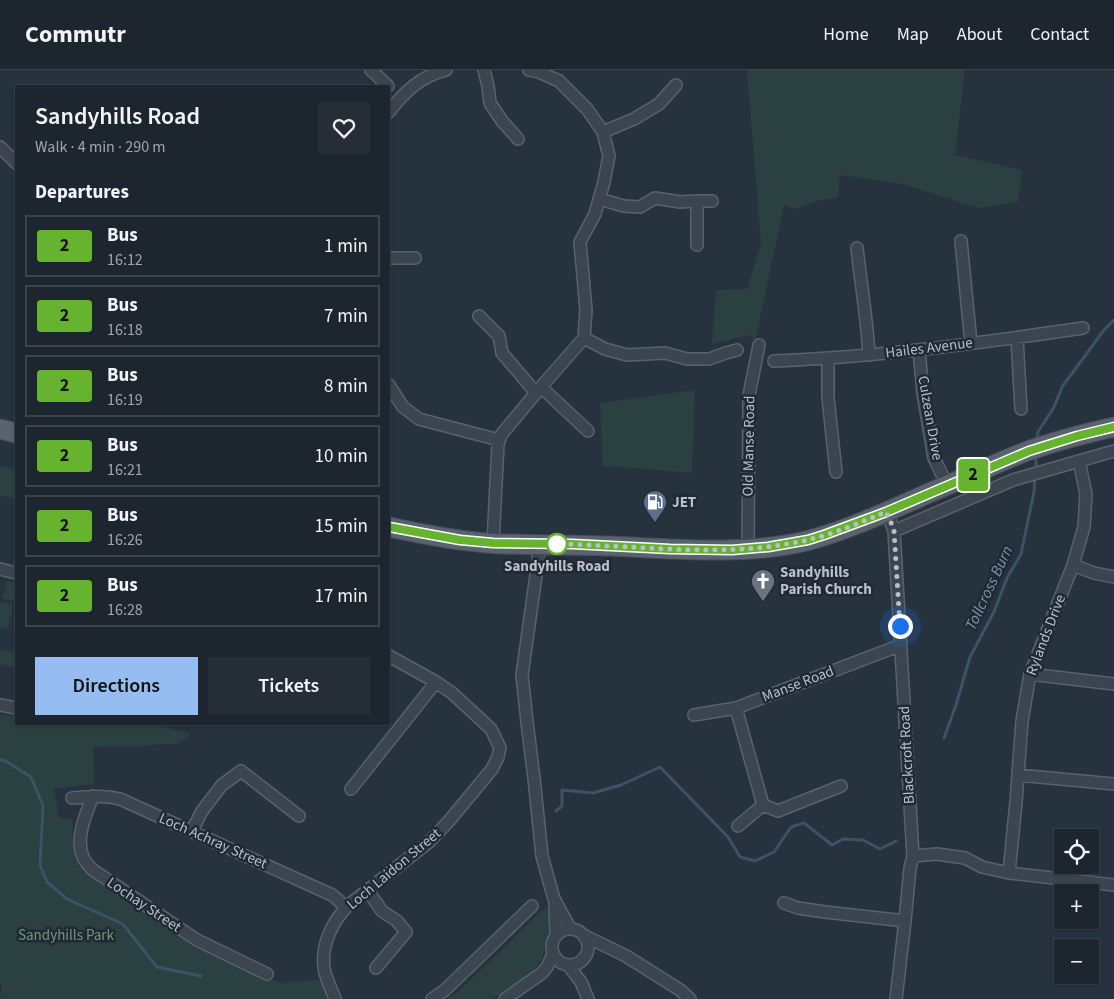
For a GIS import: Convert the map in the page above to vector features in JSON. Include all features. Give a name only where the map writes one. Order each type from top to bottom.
[{"type":"main road","points":[[390,527],[460,540],[493,543],[732,550],[768,547],[808,540],[886,512],[1036,449],[1114,427]]},
{"type":"main road","points":[[0,429],[15,433]]},
{"type":"street","points":[[371,70],[387,85]]},
{"type":"street","points":[[390,111],[400,97],[419,81],[434,73],[446,70]]},
{"type":"street","points":[[484,70],[490,103],[502,121],[518,139]]},
{"type":"street","points":[[493,543],[498,444],[501,435],[584,338],[586,310],[580,242],[595,214],[609,156],[603,132],[587,109],[559,81],[558,74],[529,70]]},
{"type":"street","points":[[603,132],[634,119],[659,104],[676,85]]},
{"type":"street","points":[[390,88],[400,97]]},
{"type":"street","points":[[0,147],[15,162]]},
{"type":"street","points":[[599,198],[624,206],[640,207],[655,198],[680,202],[712,201]]},
{"type":"street","points":[[697,201],[697,245]]},
{"type":"street","points":[[961,241],[971,344]]},
{"type":"street","points":[[857,248],[861,290],[868,329],[869,355]]},
{"type":"street","points":[[390,258],[415,258]]},
{"type":"street","points":[[479,316],[499,336],[502,353],[538,390],[588,431]]},
{"type":"street","name":"Hailes Avenue","points":[[774,361],[828,359],[920,350],[1083,328]]},
{"type":"street","points":[[584,338],[605,348],[627,355],[665,352],[687,359],[709,359],[737,350]]},
{"type":"street","points":[[1017,338],[1021,409]]},
{"type":"street","name":"Old Manse Road","points":[[748,548],[749,395],[759,345]]},
{"type":"street","name":"Culzean Drive","points":[[920,350],[923,393],[934,458],[947,485]]},
{"type":"street","points":[[828,359],[828,398],[836,472]]},
{"type":"street","points":[[390,387],[402,407],[418,419],[499,440]]},
{"type":"street","points":[[894,531],[1029,474],[1114,451]]},
{"type":"street","name":"Rylands Drive","points":[[1009,873],[1022,721],[1030,674],[1073,565],[1084,527],[1086,494],[1079,461]]},
{"type":"street","name":"Blackcroft Road","points":[[886,512],[894,531],[913,856],[910,868],[896,999]]},
{"type":"street","points":[[538,544],[538,562],[522,675],[542,856],[554,899],[556,935]]},
{"type":"street","points":[[1073,565],[1094,573],[1114,577]]},
{"type":"street","points":[[0,569],[15,573]]},
{"type":"street","name":"Manse Road","points":[[694,715],[736,708],[901,645]]},
{"type":"street","name":"Loch Laidon Street","points":[[335,999],[326,976],[324,953],[326,943],[337,919],[346,908],[421,850],[436,836],[492,769],[500,748],[491,729],[452,694],[436,682],[390,657]]},
{"type":"street","points":[[1030,674],[1114,684]]},
{"type":"street","points":[[351,789],[436,682]]},
{"type":"street","points":[[0,705],[15,708]]},
{"type":"street","points":[[736,708],[763,805]]},
{"type":"street","points":[[192,831],[202,811],[222,785],[241,771],[299,816]]},
{"type":"street","points":[[1018,775],[1114,784]]},
{"type":"street","points":[[763,805],[778,811],[841,786]]},
{"type":"street","name":"Loch Achray Street","points":[[72,798],[93,796],[120,799],[332,895],[346,908]]},
{"type":"street","name":"Lochay Street","points":[[93,796],[83,824],[80,841],[84,860],[93,870],[197,940],[267,974]]},
{"type":"street","points":[[738,826],[763,805]]},
{"type":"street","points":[[913,856],[937,854],[965,858],[982,867],[1009,873],[1114,885]]},
{"type":"street","points":[[368,891],[382,911],[397,921],[406,932],[376,968]]},
{"type":"street","points":[[554,899],[570,928]]},
{"type":"street","points":[[784,903],[798,908],[818,911],[905,921]]},
{"type":"street","points":[[432,999],[445,990],[532,906]]},
{"type":"street","points":[[588,999],[581,982],[554,954],[552,944],[560,931],[570,928],[576,929],[626,956],[674,986],[690,999]]},
{"type":"street","points":[[547,967],[578,964],[582,961],[589,948],[586,936]]},
{"type":"street","points":[[589,948],[605,946]]},
{"type":"street","points":[[505,999],[542,973],[554,954]]},
{"type":"street","points":[[581,982],[582,961]]},
{"type":"green space","points":[[747,70],[965,70],[955,155],[1022,170],[1018,202],[979,208],[902,184],[840,175],[838,198],[819,200],[795,209],[784,205],[755,342],[749,335],[712,344],[716,290],[747,289],[761,244]]},
{"type":"green space","points":[[695,390],[692,473],[603,467],[600,403]]},
{"type":"green space","points":[[0,466],[15,470],[15,499],[0,495]]},
{"type":"green space","points":[[7,581],[15,583],[14,601],[2,598]]},
{"type":"green space","points":[[1,602],[13,605],[7,630],[0,628]]},
{"type":"green space","points":[[0,649],[15,653],[15,668],[0,664]]},
{"type":"green space","name":"Sandyhills Park","points":[[0,714],[15,717],[15,725],[157,725],[191,734],[177,744],[93,747],[94,784],[54,789],[59,817],[73,820],[73,843],[80,862],[90,874],[183,938],[283,984],[286,982],[321,980],[329,999],[0,999],[2,983],[0,983]]},
{"type":"green space","points":[[547,906],[550,919],[548,941],[536,968],[492,999],[446,999],[459,991]]},
{"type":"waterway","name":"Tollcross Burn","points":[[1037,440],[1038,432],[1054,407],[1062,387],[1104,330],[1114,320]]},
{"type":"waterway","name":"Tollcross Burn","points":[[1036,456],[1036,470]]},
{"type":"waterway","name":"Tollcross Burn","points":[[944,738],[970,657],[994,612],[1007,578],[1021,554],[1034,492],[1035,476]]},
{"type":"waterway","name":"Tollcross Burn","points":[[0,760],[4,760],[31,777],[43,806],[40,865],[47,882],[67,899],[123,924],[157,967],[201,976]]},
{"type":"waterway","name":"Tollcross Burn","points":[[556,811],[562,806],[562,790],[593,793],[621,785],[660,767],[728,837],[740,857],[755,861],[774,852],[791,827],[804,823],[832,845],[843,839],[863,840],[880,849],[896,841]]},
{"type":"bus line","name":"2","points":[[390,527],[460,540],[493,543],[732,550],[768,547],[808,540],[824,535],[886,512],[1042,446],[1114,427]]},
{"type":"place","name":"JET","points":[[655,523]]},
{"type":"place","name":"Sandyhills Road","points":[[557,544]]},
{"type":"place","name":"Sandyhills Parish Church","points":[[763,602]]},
{"type":"route","points":[[557,544],[555,544],[732,550],[768,547],[808,540],[886,512],[894,531],[900,626]]}]
